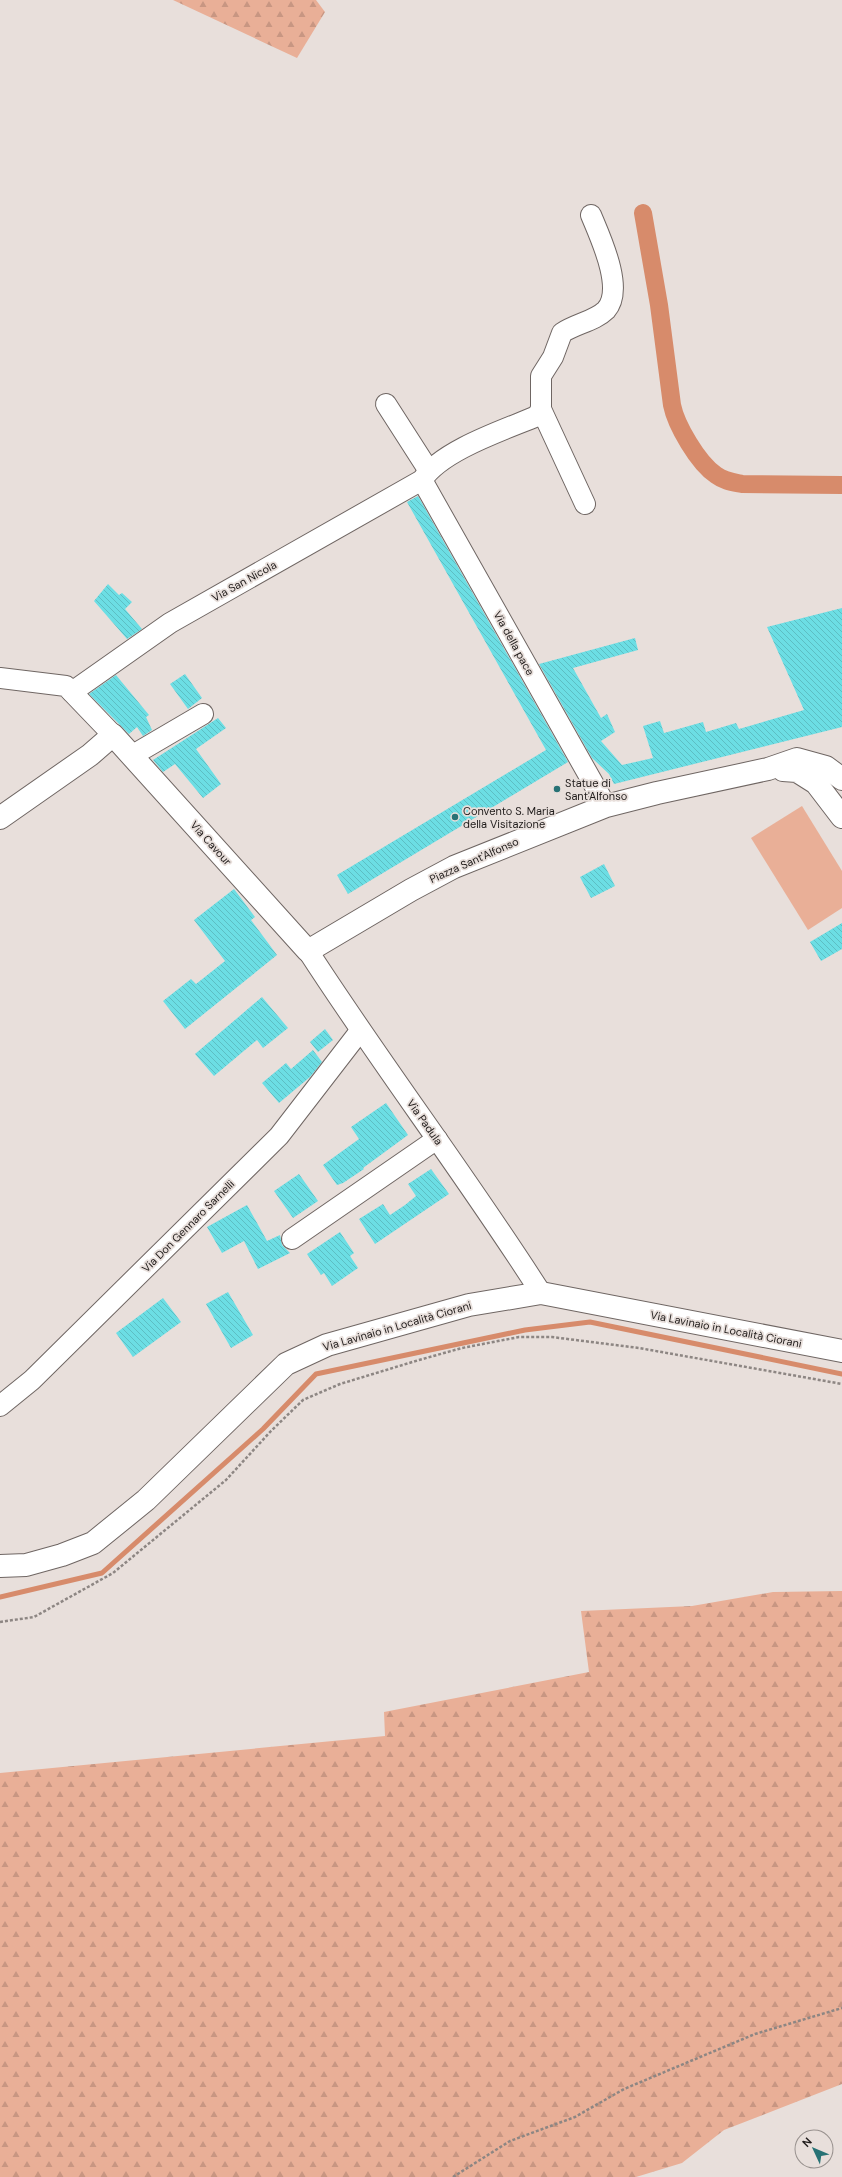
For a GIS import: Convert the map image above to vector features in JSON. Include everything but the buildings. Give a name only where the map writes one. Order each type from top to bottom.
[{"type":"street","points":[[585,504],[541,409],[541,376],[553,357],[562,333],[599,315],[606,309],[612,298],[612,282],[605,249],[591,215]]},
{"type":"street","name":"Via della pace","points":[[386,404],[606,806]]},
{"type":"street","name":"Via San Nicola","points":[[72,692],[170,623],[425,476],[468,446],[537,416],[541,409]]},
{"type":"street","points":[[0,678],[66,686],[113,735],[84,760],[0,818]]},
{"type":"street","points":[[134,755],[203,714]]},
{"type":"street","name":"Via Cavour","points":[[113,735],[134,755],[308,951]]},
{"type":"street","points":[[768,769],[797,760],[826,768],[842,780]]},
{"type":"street","points":[[768,769],[797,771],[816,783],[842,818]]},
{"type":"street","name":"Piazza Sant'Alfonso","points":[[308,951],[411,890],[454,867],[606,806],[665,791],[768,769]]},
{"type":"street","name":"Via Padula","points":[[308,951],[360,1031],[478,1198],[541,1293]]},
{"type":"street","name":"Via Don Gennaro Sarnelli","points":[[0,1406],[32,1380],[279,1136],[360,1031]]},
{"type":"street","points":[[292,1239],[437,1139]]},
{"type":"street","name":"Via Lavinaio in Località Ciorani","points":[[0,1566],[26,1565],[62,1555],[93,1543],[146,1500],[286,1364],[327,1345],[469,1305],[541,1293],[842,1351]]},
{"type":"path","points":[[0,1622],[34,1617],[113,1573],[226,1480],[271,1431],[303,1400],[340,1384],[426,1358],[462,1348],[519,1337],[552,1337],[640,1348],[842,1384]]},
{"type":"path","points":[[453,2177],[510,2142],[575,2117],[638,2083],[755,2034],[842,2008]]},
{"type":"green space","points":[[173,0],[316,0],[325,12],[297,58]]},
{"type":"green space","points":[[802,806],[842,871],[842,908],[808,930],[751,838]]},
{"type":"green space","points":[[842,1591],[842,2084],[724,2130],[682,2163],[636,2177],[0,2177],[0,1773],[385,1736],[384,1712],[589,1672],[581,1611],[692,1606],[773,1592]]},
{"type":"waterway","points":[[643,213],[659,305],[672,405],[678,423],[695,453],[716,475],[735,483],[842,485]]},
{"type":"waterway","points":[[0,1597],[102,1573],[263,1429],[316,1374],[525,1330],[590,1322],[842,1374]]},
{"type":"place","name":"Statue di Sant'Alfonso","points":[[557,789]]},
{"type":"place","name":"Convento S. Maria della Visitazione","points":[[455,817]]}]
